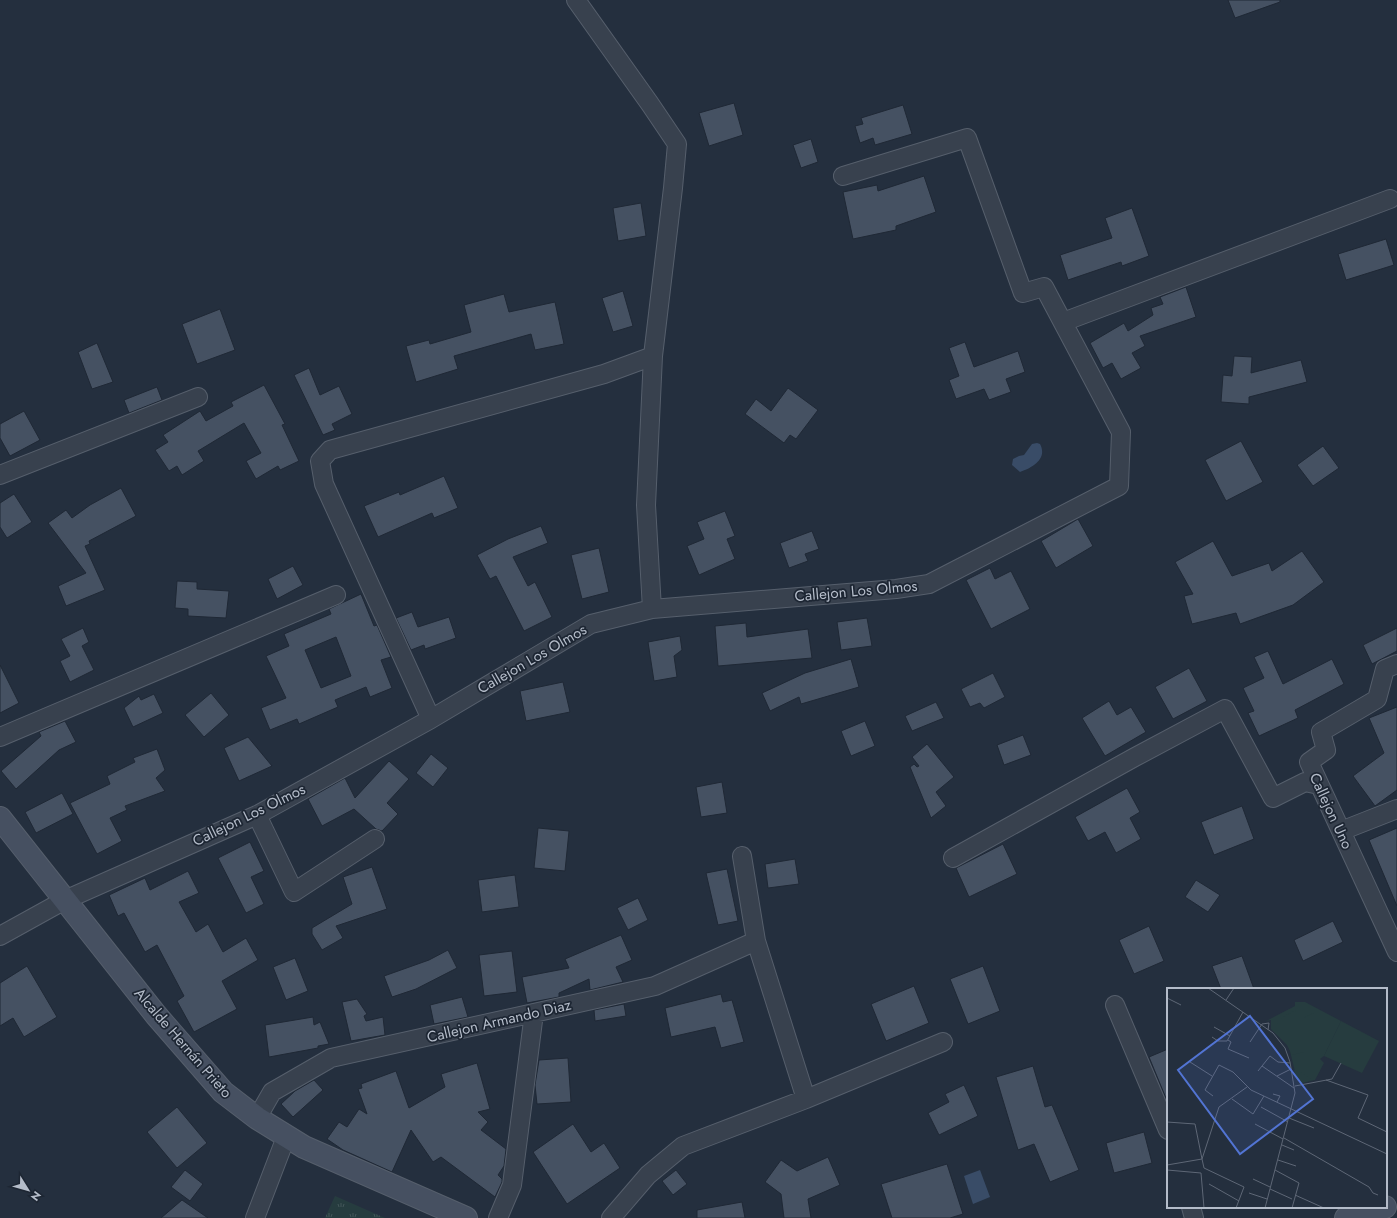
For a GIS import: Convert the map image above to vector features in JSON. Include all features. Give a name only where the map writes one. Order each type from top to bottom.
[{"type":"main road","name":"Alcalde Hernán Prieto","points":[[0,818],[156,1015],[210,1079],[223,1092],[257,1118],[286,1137],[322,1156],[466,1218]]},
{"type":"main road","points":[[1387,1206],[1397,1204]]},
{"type":"main road","points":[[1346,1218],[1381,1208]]},
{"type":"main road","points":[[1380,1218],[1397,1212]]},
{"type":"street","points":[[576,0],[677,144],[674,188],[653,356],[646,505],[652,609]]},
{"type":"street","points":[[843,176],[967,138],[1023,293],[1044,287],[1062,322],[1390,199]]},
{"type":"street","name":"Callejon Los Olmos","points":[[0,936],[65,900],[257,814],[430,719],[591,624],[652,609],[896,589],[929,584],[1118,486],[1121,432],[1062,322]]},
{"type":"street","points":[[430,719],[324,484],[320,461],[330,450],[604,374],[653,356]]},
{"type":"street","points":[[0,475],[198,397]]},
{"type":"street","points":[[0,737],[336,595]]},
{"type":"street","name":"Callejon Uno","points":[[1397,664],[1385,669],[1377,699],[1321,732],[1326,750],[1309,762],[1397,952]]},
{"type":"street","points":[[953,858],[1225,709],[1273,798],[1305,782],[1319,785]]},
{"type":"street","points":[[1341,831],[1397,809]]},
{"type":"street","points":[[257,814],[294,892],[375,839]]},
{"type":"street","points":[[742,856],[756,941],[806,1099]]},
{"type":"street","name":"Callejon Armando Diaz","points":[[257,1118],[272,1092],[331,1058],[655,986],[756,941]]},
{"type":"street","points":[[1115,1005],[1167,1128]]},
{"type":"street","points":[[498,1218],[512,1185],[534,1013]]},
{"type":"street","points":[[610,1218],[648,1175],[683,1146],[806,1099],[943,1042]]},
{"type":"street","points":[[255,1218],[286,1137]]},
{"type":"street","points":[[1191,1208],[1194,1218]]},
{"type":"green space","points":[[335,1196],[385,1218],[325,1218]]},
{"type":"water","points":[[1032,444],[1040,444],[1042,449],[1042,454],[1038,462],[1020,472],[1012,465],[1013,459],[1024,455]]},
{"type":"water","points":[[980,1170],[990,1197],[973,1204],[964,1176]]},
{"type":"building","points":[[1228,0],[1280,0],[1280,2],[1235,18]]},
{"type":"building","points":[[734,103],[743,135],[709,146],[699,113]]},
{"type":"building","points":[[903,105],[912,134],[875,145],[873,138],[860,143],[855,126],[863,124],[861,118]]},
{"type":"building","points":[[811,139],[818,162],[801,168],[793,145]]},
{"type":"building","points":[[924,176],[936,212],[896,226],[896,230],[853,239],[843,192],[877,185],[878,191]]},
{"type":"building","points":[[641,203],[646,236],[618,241],[613,208]]},
{"type":"building","points":[[1132,208],[1149,256],[1122,266],[1121,262],[1068,280],[1060,255],[1112,238],[1105,218]]},
{"type":"building","points":[[1386,239],[1394,265],[1346,280],[1338,254]]},
{"type":"building","points":[[1186,287],[1196,317],[1140,336],[1145,346],[1132,353],[1141,368],[1121,379],[1112,363],[1103,368],[1090,343],[1124,323],[1128,331],[1153,315],[1151,308],[1163,304],[1160,297]]},
{"type":"building","points":[[623,291],[633,326],[613,332],[602,298]]},
{"type":"building","points":[[504,294],[509,312],[555,302],[564,344],[535,350],[531,334],[454,356],[458,369],[416,382],[406,346],[429,340],[430,344],[471,332],[464,305]]},
{"type":"building","points":[[220,309],[235,350],[197,364],[182,324]]},
{"type":"building","points":[[965,342],[974,367],[1018,351],[1025,372],[1006,379],[1011,392],[989,400],[984,389],[956,399],[949,380],[959,376],[949,348]]},
{"type":"building","points":[[97,343],[113,382],[92,389],[78,352]]},
{"type":"building","points":[[1234,356],[1252,357],[1251,373],[1301,360],[1307,382],[1249,397],[1249,404],[1221,402],[1223,375],[1232,376]]},
{"type":"building","points":[[309,368],[320,395],[339,386],[352,414],[332,424],[335,430],[323,435],[294,375]]},
{"type":"building","points":[[264,385],[285,424],[282,425],[299,461],[280,470],[278,466],[256,479],[246,461],[261,453],[244,423],[198,451],[204,461],[182,475],[177,466],[169,471],[155,450],[168,442],[163,435],[200,411],[206,421],[233,406],[231,402]]},
{"type":"building","points":[[157,387],[162,400],[129,413],[124,400]]},
{"type":"building","points":[[788,388],[818,410],[796,439],[790,435],[784,443],[745,414],[756,399],[771,411]]},
{"type":"building","points":[[24,411],[40,440],[10,456],[0,438],[0,424]]},
{"type":"building","points":[[1241,441],[1263,482],[1226,501],[1205,460]]},
{"type":"building","points":[[1323,446],[1339,468],[1313,486],[1297,465]]},
{"type":"building","points":[[444,476],[458,508],[434,518],[432,513],[378,537],[364,506],[399,492],[400,495]]},
{"type":"building","points":[[121,488],[136,516],[89,541],[90,544],[85,546],[105,590],[66,606],[58,586],[86,573],[48,523],[66,510],[72,518],[90,505]]},
{"type":"building","points":[[14,494],[32,522],[7,538],[0,527],[0,503]]},
{"type":"building","points":[[725,511],[735,536],[727,539],[735,559],[699,575],[687,546],[704,539],[697,522]]},
{"type":"building","points":[[1078,519],[1093,546],[1056,568],[1041,541]]},
{"type":"building","points":[[541,526],[548,543],[513,557],[528,586],[535,582],[552,617],[524,631],[496,576],[490,579],[477,555],[508,539]]},
{"type":"building","points":[[812,531],[819,549],[805,554],[808,561],[789,568],[780,543]]},
{"type":"building","points":[[1213,541],[1232,576],[1269,563],[1272,571],[1302,551],[1324,582],[1293,605],[1240,624],[1236,613],[1192,624],[1184,596],[1193,594],[1175,562]]},
{"type":"building","points":[[599,548],[609,592],[582,599],[571,555]]},
{"type":"building","points":[[293,566],[303,585],[277,599],[268,579]]},
{"type":"building","points":[[990,568],[995,579],[1011,571],[1030,609],[991,629],[966,580]]},
{"type":"building","points":[[177,581],[197,582],[197,589],[229,591],[226,618],[188,616],[188,609],[175,608]]},
{"type":"building","points":[[361,594],[374,626],[377,625],[391,657],[381,660],[392,688],[370,697],[366,687],[335,700],[338,707],[299,724],[297,719],[270,730],[261,708],[286,698],[266,656],[289,646],[284,634],[331,614],[329,609]],"holes":[[[336,637],[351,676],[321,688],[305,650]]]},
{"type":"building","points":[[412,612],[418,627],[449,617],[456,638],[425,649],[424,645],[411,650],[396,618]]},
{"type":"building","points":[[867,618],[872,646],[841,650],[837,622]]},
{"type":"building","points":[[746,623],[747,637],[808,629],[812,658],[718,666],[715,626]]},
{"type":"building","points":[[83,628],[89,642],[82,646],[94,670],[70,682],[60,661],[70,656],[61,639]]},
{"type":"building","points":[[1397,628],[1397,651],[1372,664],[1363,645]]},
{"type":"building","points":[[680,636],[682,650],[674,656],[677,677],[654,681],[648,642]]},
{"type":"building","points":[[1268,651],[1283,684],[1332,659],[1344,684],[1295,710],[1298,718],[1259,736],[1248,713],[1254,711],[1243,688],[1264,678],[1254,657]]},
{"type":"building","points":[[851,659],[859,687],[801,704],[799,697],[770,711],[762,693],[805,673]]},
{"type":"building","points":[[0,665],[19,703],[0,713]]},
{"type":"building","points":[[1189,668],[1207,701],[1173,719],[1155,687]]},
{"type":"building","points":[[993,673],[1005,697],[984,708],[980,703],[970,707],[961,689]]},
{"type":"building","points":[[563,682],[570,712],[526,721],[520,691]]},
{"type":"building","points":[[211,693],[229,715],[204,737],[185,715]]},
{"type":"building","points":[[154,694],[163,713],[133,727],[124,708],[139,696],[141,700]]},
{"type":"building","points":[[1109,701],[1117,715],[1131,707],[1146,732],[1105,756],[1082,718]]},
{"type":"building","points":[[936,702],[944,718],[912,731],[905,716]]},
{"type":"building","points":[[1397,707],[1397,790],[1375,806],[1353,776],[1384,753],[1369,718]]},
{"type":"building","points":[[65,721],[76,742],[59,750],[16,789],[1,771],[41,736],[39,732]]},
{"type":"building","points":[[865,721],[875,746],[851,756],[841,731]]},
{"type":"building","points":[[1023,735],[1031,755],[1004,765],[997,745]]},
{"type":"building","points":[[248,737],[272,766],[239,781],[224,748]]},
{"type":"building","points":[[927,744],[954,777],[936,792],[946,806],[931,818],[910,767],[914,764],[917,767],[919,766],[912,757]]},
{"type":"building","points":[[157,749],[165,770],[156,778],[165,791],[125,806],[127,810],[110,818],[122,841],[97,854],[70,803],[110,784],[107,776],[135,762],[133,758]]},
{"type":"building","points":[[431,754],[448,768],[433,787],[416,773]]},
{"type":"building","points":[[389,761],[409,779],[387,803],[398,814],[382,831],[376,829],[354,809],[322,826],[308,799],[345,778],[355,798]]},
{"type":"building","points":[[722,782],[727,813],[701,817],[696,787]]},
{"type":"building","points":[[1127,788],[1140,812],[1130,818],[1141,839],[1116,853],[1105,832],[1088,841],[1075,817]]},
{"type":"building","points":[[62,793],[73,814],[36,833],[25,812]]},
{"type":"building","points":[[1242,806],[1254,839],[1214,855],[1201,822]]},
{"type":"building","points":[[538,828],[569,831],[565,871],[534,868]]},
{"type":"building","points":[[1397,828],[1397,906],[1369,840]]},
{"type":"building","points":[[250,842],[264,871],[251,877],[264,904],[246,913],[218,858]]},
{"type":"building","points":[[1003,844],[1017,874],[969,897],[956,868]]},
{"type":"building","points":[[795,859],[799,884],[768,888],[765,864]]},
{"type":"building","points":[[372,867],[387,909],[336,926],[343,938],[322,950],[312,934],[312,928],[352,904],[343,877]]},
{"type":"building","points":[[727,869],[738,921],[718,925],[706,873]]},
{"type":"building","points":[[188,871],[199,893],[179,902],[196,932],[208,924],[223,952],[246,938],[258,960],[222,981],[237,1009],[194,1032],[177,1001],[184,996],[157,945],[145,952],[124,913],[118,916],[109,895],[145,878],[150,890]]},
{"type":"building","points":[[515,875],[519,907],[482,912],[478,880]]},
{"type":"building","points":[[1196,880],[1220,895],[1208,912],[1185,897]]},
{"type":"building","points":[[638,898],[648,920],[628,930],[617,908]]},
{"type":"building","points":[[1333,921],[1343,942],[1303,961],[1294,940]]},
{"type":"building","points":[[1149,926],[1164,961],[1134,974],[1119,940]]},
{"type":"building","points":[[621,935],[632,960],[616,967],[623,982],[590,990],[589,979],[559,993],[559,997],[527,1003],[522,977],[569,968],[565,959]]},
{"type":"building","points":[[448,950],[457,968],[416,989],[392,997],[384,976],[429,960]]},
{"type":"building","points":[[512,951],[517,992],[484,996],[479,955]]},
{"type":"building","points":[[1242,956],[1254,988],[1221,988],[1212,966]]},
{"type":"building","points":[[295,958],[308,991],[286,1000],[273,967]]},
{"type":"building","points":[[27,966],[57,1017],[24,1037],[13,1018],[0,1026],[0,983]]},
{"type":"building","points":[[983,966],[1000,1011],[968,1024],[950,979]]},
{"type":"building","points":[[914,986],[929,1023],[886,1041],[871,1004]]},
{"type":"building","points":[[721,994],[723,1002],[732,1000],[744,1042],[721,1048],[715,1027],[671,1037],[665,1008]]},
{"type":"building","points":[[462,997],[468,1017],[434,1024],[430,1005]]},
{"type":"building","points":[[357,999],[367,1014],[364,1016],[366,1021],[383,1017],[385,1035],[351,1041],[342,1002]]},
{"type":"building","points":[[624,1004],[626,1016],[595,1021],[594,1010]]},
{"type":"building","points":[[313,1017],[314,1025],[320,1022],[329,1044],[318,1046],[318,1048],[269,1057],[265,1025]]},
{"type":"building","points":[[1167,1049],[1167,1101],[1149,1057]]},
{"type":"building","points":[[568,1058],[571,1102],[537,1104],[535,1085],[539,1060]]},
{"type":"building","points":[[477,1063],[490,1109],[478,1112],[488,1122],[481,1130],[506,1149],[504,1166],[498,1175],[502,1179],[502,1182],[495,1197],[441,1157],[433,1162],[411,1130],[392,1172],[343,1150],[327,1139],[339,1122],[347,1127],[359,1109],[367,1114],[358,1089],[362,1088],[361,1084],[396,1071],[409,1108],[445,1087],[441,1074]]},
{"type":"building","points":[[1033,1066],[1045,1107],[1052,1105],[1079,1170],[1050,1182],[1034,1144],[1018,1150],[996,1077]]},
{"type":"building","points":[[314,1080],[323,1090],[293,1117],[281,1104],[295,1091]]},
{"type":"building","points":[[964,1085],[978,1116],[939,1135],[928,1113],[949,1102],[945,1094]]},
{"type":"building","points":[[177,1107],[207,1143],[177,1168],[147,1132]]},
{"type":"building","points":[[573,1124],[591,1152],[604,1143],[620,1168],[567,1204],[533,1152]]},
{"type":"building","points":[[1144,1132],[1152,1163],[1114,1173],[1106,1143]]},
{"type":"building","points":[[828,1157],[840,1185],[808,1199],[811,1218],[784,1218],[781,1194],[765,1182],[781,1160],[797,1171]]},
{"type":"building","points":[[947,1164],[963,1214],[950,1218],[892,1218],[881,1184]]},
{"type":"building","points":[[185,1170],[203,1184],[190,1201],[171,1187]]},
{"type":"building","points":[[676,1170],[687,1184],[673,1195],[662,1181]]},
{"type":"building","points":[[182,1200],[208,1218],[161,1218]]},
{"type":"building","points":[[742,1202],[745,1218],[697,1218],[697,1210]]}]
